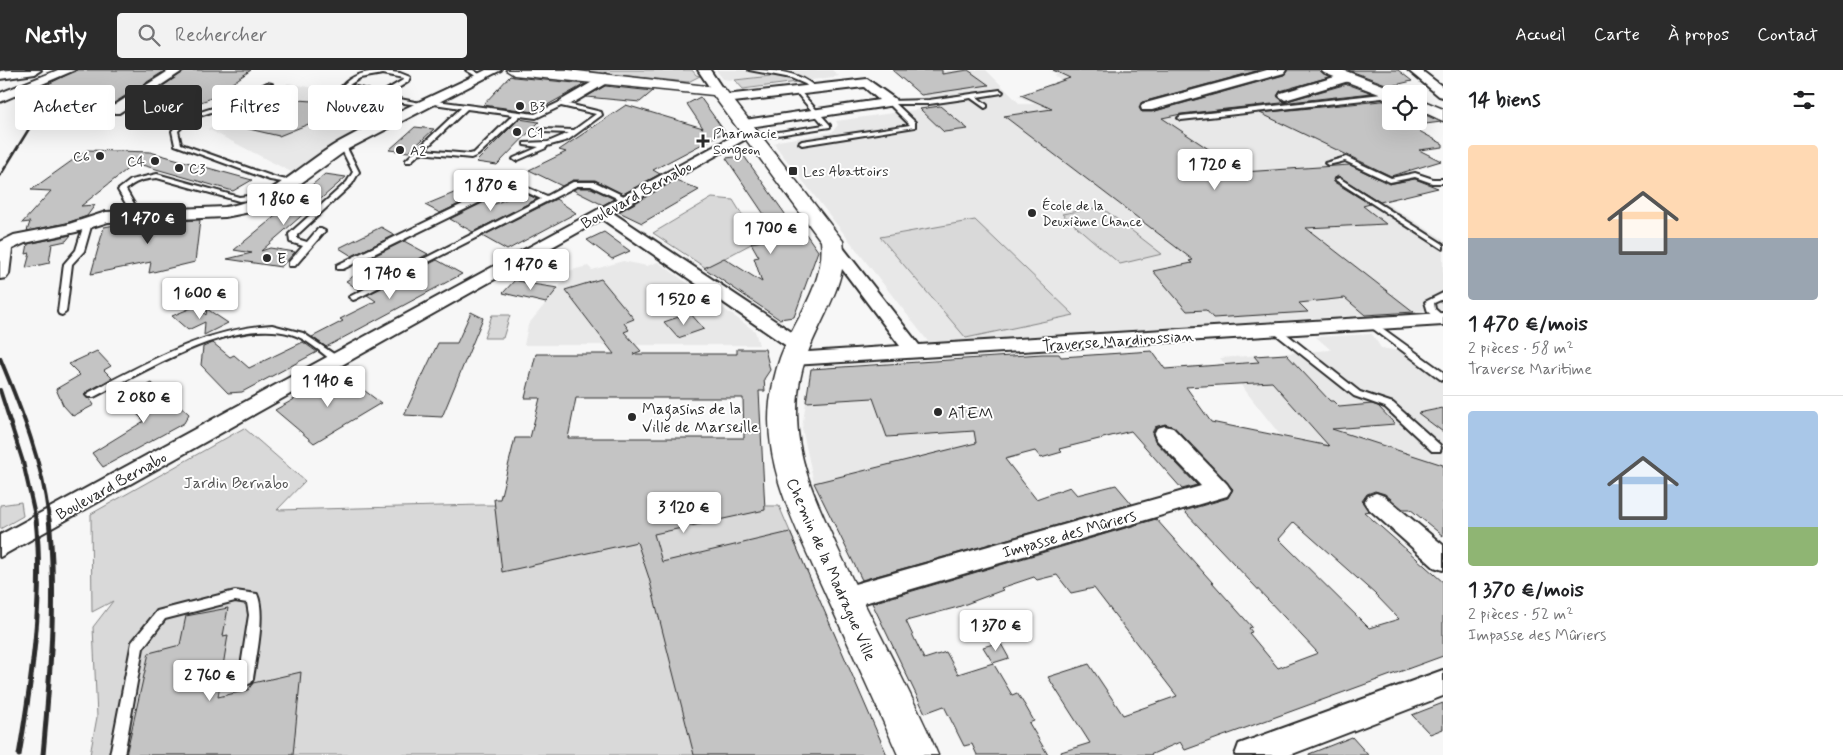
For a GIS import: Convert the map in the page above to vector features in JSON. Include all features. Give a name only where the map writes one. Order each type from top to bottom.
[{"type":"street","points":[[0,74],[35,70]]},
{"type":"street","points":[[34,85],[69,70]]},
{"type":"street","points":[[115,109],[178,70]]},
{"type":"street","points":[[0,274],[4,247],[20,239],[70,229],[106,217],[136,214],[237,211],[248,208],[292,183],[343,146],[426,104],[475,73],[494,70]]},
{"type":"street","points":[[514,70],[606,78],[688,88],[714,85],[797,90],[868,83]]},
{"type":"street","points":[[1147,107],[1280,70]]},
{"type":"street","points":[[1329,70],[1382,91]]},
{"type":"street","points":[[1414,70],[1443,93]]},
{"type":"street","points":[[856,72],[890,102]]},
{"type":"street","points":[[1285,96],[1348,77]]},
{"type":"street","points":[[563,103],[606,78]]},
{"type":"street","points":[[714,85],[832,241],[835,249],[915,353]]},
{"type":"street","points":[[0,94],[15,90]]},
{"type":"street","points":[[0,98],[15,92]]},
{"type":"street","points":[[748,131],[819,114],[826,110],[890,102]]},
{"type":"street","points":[[1427,107],[1441,113]]},
{"type":"street","name":"Boulevard Bernabo","points":[[0,547],[748,131]]},
{"type":"street","points":[[603,213],[795,352]]},
{"type":"street","name":"Chemin de la Madrague Ville","points":[[835,249],[829,276],[795,352],[786,387],[783,424],[789,472],[844,598],[918,755]]},
{"type":"street","name":"Traverse Mardirossian","points":[[795,352],[915,353],[1443,320]]},
{"type":"street","name":"Impasse des Mûriers","points":[[844,598],[1220,490],[1165,434]]},
{"type":"street","points":[[1376,502],[1443,560]]},
{"type":"street","points":[[1250,755],[1443,683]]},
{"type":"lane","points":[[379,70],[407,77],[406,81],[382,95],[345,86],[372,71],[379,70]]},
{"type":"lane","points":[[752,70],[795,76],[805,80],[814,89]]},
{"type":"lane","points":[[269,84],[236,102],[199,115],[179,126],[175,131],[178,145],[272,179],[292,183]]},
{"type":"lane","points":[[797,90],[819,114]]},
{"type":"lane","points":[[890,102],[929,102],[1000,92]]},
{"type":"lane","points":[[972,96],[985,106]]},
{"type":"lane","points":[[1181,118],[1382,96]]},
{"type":"lane","points":[[402,101],[542,115],[563,103],[599,112],[599,115],[562,141],[545,146],[516,159]]},
{"type":"lane","points":[[802,144],[913,126],[913,123],[890,102]]},
{"type":"lane","points":[[408,160],[465,108]]},
{"type":"lane","points":[[419,151],[471,156],[476,154],[518,114]]},
{"type":"lane","points":[[542,130],[576,132]]},
{"type":"lane","points":[[526,144],[545,146]]},
{"type":"lane","points":[[307,245],[293,240],[293,234],[350,183],[356,172],[343,146]]},
{"type":"lane","points":[[1328,163],[1346,159],[1390,180],[1415,175],[1432,181],[1443,181]]},
{"type":"lane","points":[[136,214],[122,190],[126,185],[146,177],[157,176],[239,199],[272,196]]},
{"type":"lane","points":[[1339,180],[1443,247]]},
{"type":"lane","points":[[353,297],[546,198],[582,183],[601,187],[626,199]]},
{"type":"lane","points":[[340,267],[505,187],[515,185],[524,187],[546,198]]},
{"type":"lane","points":[[62,312],[68,264],[80,251],[88,223]]},
{"type":"lane","points":[[292,264],[321,231]]},
{"type":"lane","points":[[1443,296],[1429,302],[1431,310],[1443,320]]},
{"type":"lane","points":[[1371,323],[1443,377]]},
{"type":"lane","points":[[92,395],[178,353],[232,331],[278,328],[294,332],[336,359]]},
{"type":"lane","points":[[1276,330],[1357,394],[1389,405],[1436,448]]},
{"type":"lane","points":[[117,755],[136,646],[161,615],[235,596],[253,598],[255,615],[246,679]]},
{"type":"shaded area","points":[[716,70],[832,70],[839,76],[798,82],[794,78],[774,75],[729,80],[723,79]]},
{"type":"shaded area","name":"École de la Deuxième Chance","points":[[925,70],[986,70],[1020,104],[1035,104],[1018,96],[1061,81],[1055,75],[1057,73],[1049,70],[1177,70],[1208,84],[1187,87],[1134,105],[1150,112],[1176,104],[1202,115],[1245,109],[1260,113],[1351,103],[1382,119],[1382,130],[1403,130],[1414,136],[1320,162],[1443,239],[1443,310],[930,344],[774,144],[778,141],[832,132],[838,125],[836,121],[935,107],[896,74]]},
{"type":"shaded area","points":[[288,83],[308,87],[308,130],[359,130],[297,175],[208,129],[212,127],[212,130],[298,130],[298,85],[285,85]]},
{"type":"shaded area","points":[[623,261],[647,266],[658,262],[755,331],[759,345],[524,345],[528,325],[566,278],[564,272],[588,266],[592,270]]},
{"type":"shaded area","points":[[1372,334],[1381,348],[1400,351],[1443,383],[1443,486],[1305,440],[1280,435],[1220,358],[1331,350],[1316,337]]},
{"type":"shaded area","points":[[811,369],[1008,440],[814,483],[802,428]]},
{"type":"green space","points":[[568,70],[692,70],[696,75],[700,76],[688,82]]},
{"type":"green space","points":[[780,75],[794,78],[798,82],[743,89],[735,80]]},
{"type":"green space","points":[[712,198],[733,200],[759,242],[751,244],[706,268],[653,233]]},
{"type":"green space","points":[[1101,207],[1162,254],[1120,264],[1062,214]]},
{"type":"green space","points":[[975,220],[1074,315],[966,338],[880,237]]},
{"type":"green space","points":[[492,315],[510,315],[503,338],[484,338]]},
{"type":"green space","name":"Jardin Bernabo","points":[[244,428],[305,481],[277,510],[481,505],[779,506],[886,755],[90,755],[97,717],[93,627],[113,601],[92,612],[91,514]]},
{"type":"green space","points":[[21,502],[23,516],[0,529],[0,505]]},
{"type":"building","points":[[77,70],[166,70],[142,85],[125,85],[125,96],[115,102],[115,85],[46,85]]},
{"type":"building","points":[[186,70],[251,70],[229,85],[212,85],[212,97],[202,102],[202,85],[164,85]]},
{"type":"building","points":[[892,70],[942,70],[942,74],[968,70],[989,85],[921,95]]},
{"type":"building","points":[[1053,70],[1260,70],[1142,102],[1139,108],[1142,112],[1152,112],[1284,75],[1288,70],[1319,70],[1329,77],[1280,91],[1277,96],[1284,102],[1347,84],[1372,93],[1181,114],[1162,118],[1243,172],[1350,165],[1389,184],[1415,179],[1438,188],[1380,202],[1338,176],[1333,179],[1334,182],[1370,204],[1363,206],[1386,224],[1306,228],[1414,312],[1365,315],[1345,298],[1299,303],[1308,312],[1213,318],[1206,310],[1187,311],[1153,271],[1192,263],[1189,261],[1193,260],[1004,116],[1052,109],[1021,95],[1070,78]]},
{"type":"building","points":[[1348,70],[1398,70],[1412,81],[1388,85]]},
{"type":"building","points":[[510,76],[585,84],[535,112],[483,105]]},
{"type":"building","points":[[605,86],[653,91],[640,102],[586,97]]},
{"type":"building","points":[[700,97],[725,132],[653,170],[660,174],[623,194],[595,180],[573,180],[562,186],[529,170],[566,152],[559,150],[626,105],[703,128],[687,104]]},
{"type":"building","points":[[298,100],[308,101],[308,124],[298,128]]},
{"type":"building","points":[[1382,101],[1382,130],[1417,130],[1443,144],[1443,147],[1419,150],[1441,161],[1391,176],[1260,113]]},
{"type":"building","points":[[940,106],[968,129],[944,132],[920,109]]},
{"type":"building","points":[[1427,116],[1441,122],[1427,124]]},
{"type":"building","points":[[519,119],[539,122],[497,165],[476,162]]},
{"type":"building","points":[[415,127],[434,129],[409,152],[389,150]]},
{"type":"building","points":[[253,130],[294,130],[279,136]]},
{"type":"building","points":[[87,150],[150,152],[252,180],[233,191],[135,163],[81,206],[95,205],[87,216],[66,223],[27,231],[30,222],[22,223],[51,191],[31,190]]},
{"type":"building","points":[[744,156],[800,235],[806,234],[818,251],[794,317],[779,319],[704,268],[724,258],[762,282],[754,258],[759,257],[751,243],[780,238],[726,158]]},
{"type":"building","points":[[325,174],[346,177],[306,212],[287,206]]},
{"type":"building","points":[[676,180],[699,190],[642,223],[619,212]]},
{"type":"building","points":[[478,183],[459,204],[440,213],[425,205]]},
{"type":"building","points":[[577,188],[591,188],[614,199],[603,205],[573,190]]},
{"type":"building","points":[[522,192],[537,199],[473,232],[450,219],[488,200],[495,204]]},
{"type":"building","points":[[556,199],[576,213],[507,250],[482,236]]},
{"type":"building","points":[[306,212],[261,251],[270,248],[295,252],[281,267],[227,259],[252,253],[234,250],[279,213]]},
{"type":"building","points":[[200,220],[195,262],[149,273],[151,262],[91,274],[104,227],[126,223]]},
{"type":"building","points":[[381,227],[395,235],[352,256],[339,248]]},
{"type":"building","points":[[604,232],[630,251],[612,259],[587,240]]},
{"type":"building","points":[[71,235],[66,241],[52,244],[49,263],[26,268],[30,253],[26,254],[28,244]]},
{"type":"building","points":[[404,241],[428,254],[359,290],[346,281],[369,266],[362,262]]},
{"type":"building","points":[[437,260],[462,274],[326,347],[312,337],[343,321],[340,319],[376,301],[367,295]]},
{"type":"building","points":[[601,279],[634,319],[624,323],[629,330],[624,332],[641,351],[633,354],[737,354],[737,349],[765,349],[770,370],[764,379],[765,391],[759,391],[765,510],[654,534],[662,562],[790,532],[887,755],[694,755],[649,578],[637,542],[502,572],[494,499],[500,499],[515,438],[530,438],[540,398],[525,398],[536,354],[614,354],[565,290]],"holes":[[[576,398],[743,398],[744,438],[568,438]]]},
{"type":"building","points":[[515,280],[558,288],[546,303],[503,293]]},
{"type":"building","points":[[196,306],[206,315],[207,309],[228,323],[204,335],[205,322],[188,330],[172,316]]},
{"type":"building","points":[[471,312],[483,318],[442,417],[404,415],[438,343],[457,343]]},
{"type":"building","points":[[690,313],[704,329],[678,338],[664,322]]},
{"type":"building","points":[[303,342],[317,352],[242,392],[228,393],[201,365],[203,347],[213,343],[230,357],[234,355],[249,368]]},
{"type":"building","points":[[97,351],[111,366],[104,370],[112,378],[87,392],[85,396],[94,405],[73,416],[63,405],[56,389],[80,375],[69,364]]},
{"type":"building","points":[[1152,351],[1165,369],[1259,362],[1254,356],[1286,354],[1330,401],[1333,401],[1339,407],[1372,404],[1378,406],[1395,424],[1332,429],[1443,465],[1443,536],[1410,509],[1403,509],[1385,494],[1375,491],[1367,494],[1362,501],[1369,511],[1364,512],[1443,582],[1443,656],[1185,750],[1180,742],[1150,755],[1062,755],[1061,752],[1090,743],[1048,677],[1089,664],[1123,715],[1177,696],[1094,588],[1071,593],[1057,575],[1037,580],[1034,577],[1001,588],[1003,590],[958,607],[906,621],[924,659],[946,652],[958,674],[993,663],[1012,695],[1017,693],[1026,707],[1034,721],[1029,723],[1048,755],[977,755],[972,744],[964,746],[944,706],[925,713],[872,603],[1156,519],[1252,627],[1249,628],[1252,632],[1249,633],[1278,668],[1318,653],[1184,511],[1228,498],[1233,489],[1174,427],[1165,424],[1155,427],[1152,433],[1155,441],[1197,485],[1182,489],[1131,431],[1059,449],[1062,452],[1041,458],[1035,451],[1005,459],[1036,499],[1070,487],[1077,495],[1116,485],[1132,504],[862,580],[814,483],[976,443],[974,431],[887,437],[873,398],[806,402],[811,369],[1042,354],[1059,354],[1061,357]],"holes":[[[1272,382],[1329,446],[1211,422],[1186,387]],[[1294,522],[1375,594],[1399,619],[1369,628],[1279,539]]]},
{"type":"building","points":[[341,373],[381,403],[314,443],[275,410]]},
{"type":"building","points":[[152,383],[173,403],[176,402],[189,414],[184,423],[103,467],[92,453],[144,421],[131,408],[135,405],[126,396]]},
{"type":"building","points":[[1443,408],[1443,432],[1418,413]]},
{"type":"building","points":[[228,608],[223,636],[228,635],[218,697],[248,690],[253,683],[301,672],[293,755],[126,755],[149,653],[180,645],[186,616]]},
{"type":"building","points":[[1000,642],[1009,658],[993,663],[983,647]]},
{"type":"building","points":[[1443,703],[1443,729],[1430,734],[1412,715]]},
{"type":"building","points":[[1352,737],[1368,755],[1309,755],[1309,754]]},
{"type":"railway","points":[[0,176],[28,130]]},
{"type":"railway","points":[[0,358],[24,418],[37,458],[49,520]]},
{"type":"railway","points":[[0,390],[23,462],[36,520]]},
{"type":"railway","points":[[19,755],[32,667],[38,607],[39,578],[36,519]]},
{"type":"railway","points":[[43,755],[50,667],[52,607],[49,519]]},
{"type":"place","name":"B3","points":[[520,106]]},
{"type":"place","name":"C1","points":[[517,132]]},
{"type":"place","name":"Pharmacie Songeon","points":[[703,141]]},
{"type":"place","name":"A2","points":[[400,150]]},
{"type":"place","name":"C6","points":[[100,156]]},
{"type":"place","name":"C4","points":[[155,161]]},
{"type":"place","name":"C3","points":[[179,168]]},
{"type":"place","name":"Les Abattoirs","points":[[793,171]]},
{"type":"place","name":"École de la Deuxième Chance","points":[[1032,213]]},
{"type":"place","name":"E","points":[[267,258]]},
{"type":"place","name":"ATEM","points":[[938,412]]},
{"type":"place","name":"Magasins de la Ville de Marseille","points":[[632,417]]}]
